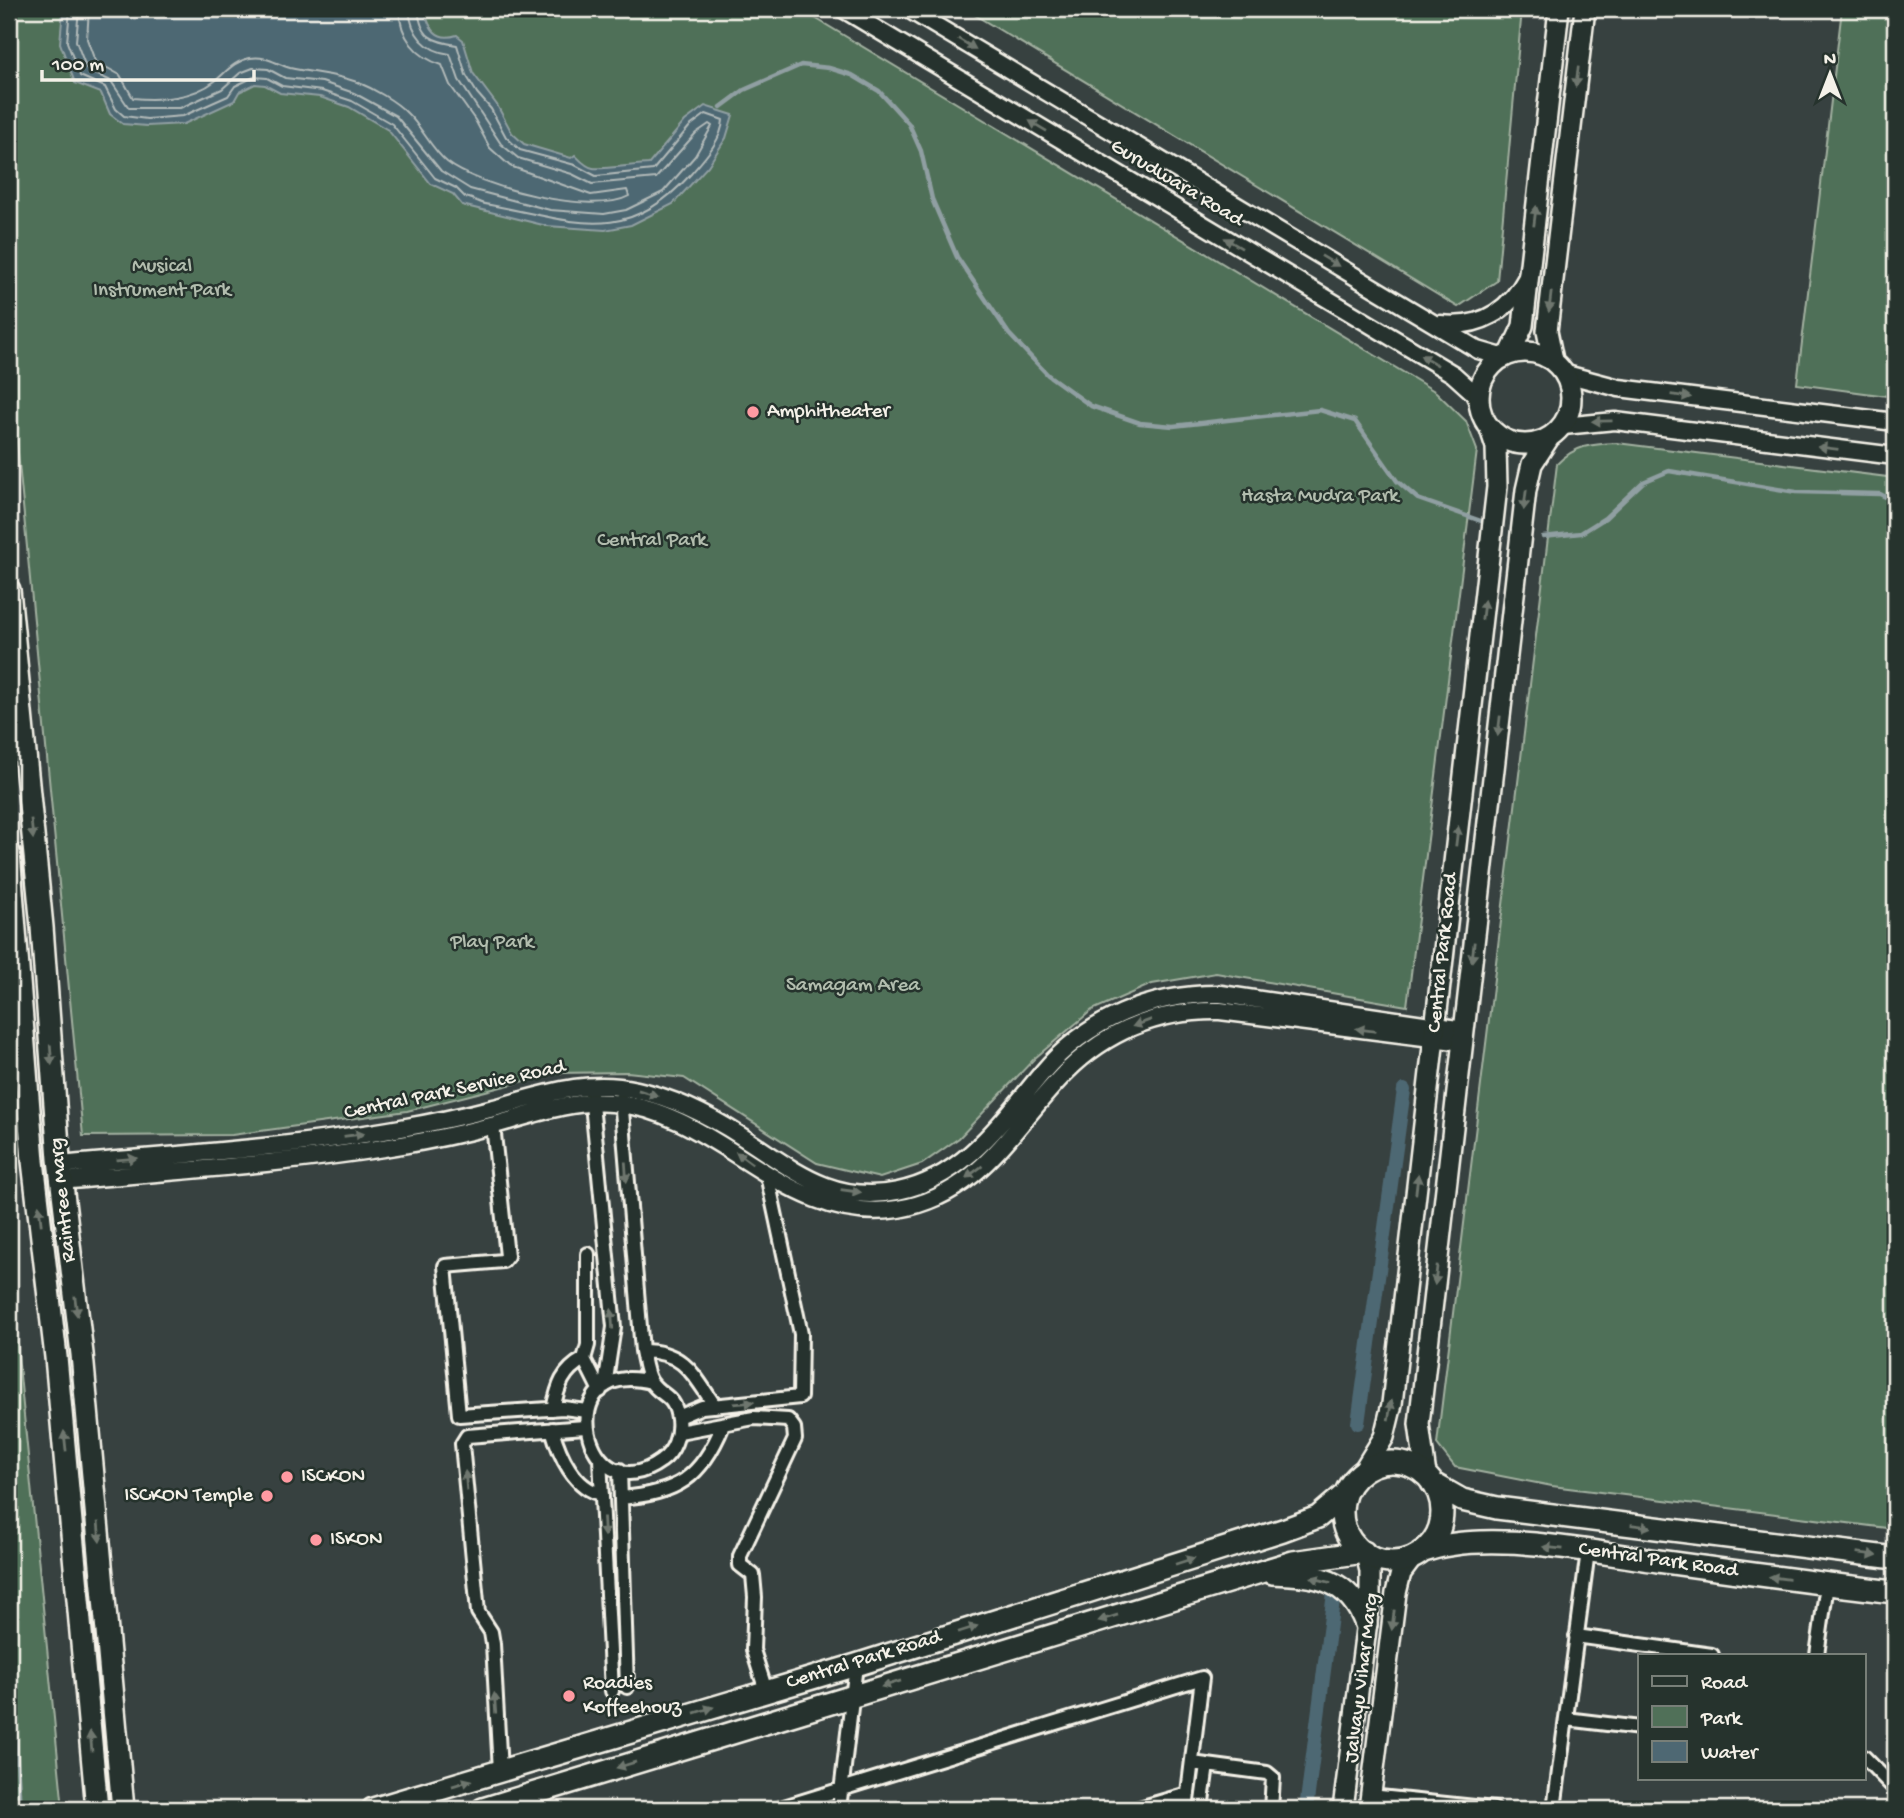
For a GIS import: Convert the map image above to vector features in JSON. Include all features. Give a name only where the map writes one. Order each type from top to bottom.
[{"type":"main road","points":[[1558,16],[1523,327],[1506,356],[1483,377],[1479,404],[1490,429],[1513,443],[1532,444],[1556,432],[1572,400],[1547,331],[1584,16]]},
{"type":"main road","points":[[1506,356],[1537,352],[1560,367]]},
{"type":"main road","name":"Central Park Road","points":[[1363,1472],[1384,1437],[1392,1404],[1497,487],[1496,447],[1490,429]]},
{"type":"main road","name":"Central Park Road","points":[[1556,432],[1532,464],[1526,490],[1419,1424],[1419,1444],[1429,1479],[1462,1500],[1497,1508],[1895,1558]]},
{"type":"main road","name":"Raintree Marg","points":[[9,590],[13,670],[42,927],[60,1173],[83,1368],[123,1809]]},
{"type":"main road","name":"Raintree Marg","points":[[9,853],[33,1161],[56,1357],[97,1809]]},
{"type":"main road","points":[[1390,1462],[1409,1465],[1429,1479],[1441,1500],[1441,1520],[1435,1538],[1417,1554],[1394,1561],[1365,1553],[1352,1541],[1343,1523],[1345,1494],[1363,1472],[1390,1462]]},
{"type":"main road","name":"Central Park Road","points":[[373,1809],[856,1665],[1303,1523],[1331,1508],[1345,1494]]},
{"type":"main road","name":"Central Park Road","points":[[1417,1554],[1440,1545],[1474,1541],[1588,1551],[1895,1592]]},
{"type":"main road","name":"Central Park Road","points":[[483,1809],[1255,1573],[1311,1558],[1365,1553]]},
{"type":"main road","name":"Jalvayu Vihar Marg","points":[[1343,1809],[1370,1584],[1365,1553]]},
{"type":"main road","name":"Jalvayu Vihar Marg","points":[[1370,1803],[1396,1594],[1401,1573],[1417,1554]]},
{"type":"main road","points":[[1255,1573],[1304,1576],[1340,1586],[1357,1603],[1366,1624]]},
{"type":"street","name":"Gurudwara Road","points":[[843,9],[1452,374],[1473,392],[1479,404]]},
{"type":"street","name":"Gurudwara Road","points":[[908,9],[1478,350],[1506,356]]},
{"type":"street","points":[[1558,16],[1584,16]]},
{"type":"street","points":[[1434,324],[1466,325],[1491,317],[1512,300],[1528,276]]},
{"type":"street","points":[[1560,367],[1619,388],[1895,422]]},
{"type":"street","points":[[1556,432],[1615,421],[1895,456]]},
{"type":"street","name":"Central Park Service Road","points":[[60,1173],[355,1152],[493,1125],[620,1087],[656,1095],[709,1118],[810,1181],[859,1192],[895,1192],[925,1182],[963,1160],[999,1127],[1042,1072],[1067,1048],[1108,1019],[1141,1005],[1184,995],[1221,995],[1434,1032]]},
{"type":"street","name":"Central Park Service Road","points":[[60,1173],[353,1136],[445,1119],[553,1091],[591,1094],[650,1111],[702,1133],[803,1196],[857,1209],[897,1209],[932,1198],[973,1174],[994,1156],[1056,1083],[1090,1051],[1128,1028],[1166,1015],[1220,1011],[1434,1032]]},
{"type":"street","points":[[1434,1032],[1464,1036]]},
{"type":"street","points":[[620,1087],[642,1351],[651,1382]]},
{"type":"street","points":[[591,1094],[614,1327],[603,1389],[587,1411],[585,1427],[588,1442],[600,1459],[620,1470],[638,1472],[665,1458],[679,1432],[678,1417],[668,1396],[651,1382],[636,1378],[620,1380],[603,1389]]},
{"type":"street","points":[[493,1125],[507,1256],[503,1261],[445,1266],[459,1415],[552,1409],[587,1411]]},
{"type":"street","points":[[678,1417],[715,1406],[800,1397],[801,1335],[767,1175]]},
{"type":"street","points":[[587,1254],[587,1345],[584,1359],[603,1389]]},
{"type":"street","points":[[642,1351],[663,1351],[677,1357],[715,1406]]},
{"type":"street","points":[[552,1409],[564,1375],[570,1367],[584,1359]]},
{"type":"street","points":[[679,1432],[754,1418],[788,1420],[794,1428],[796,1439],[740,1556],[740,1565],[753,1575],[753,1650],[766,1691]]},
{"type":"street","points":[[621,1497],[650,1495],[672,1489],[693,1476],[716,1442],[723,1424]]},
{"type":"street","points":[[500,1771],[493,1644],[491,1632],[478,1612],[462,1444],[467,1436],[585,1427]]},
{"type":"street","points":[[552,1429],[566,1464],[575,1476],[590,1492],[602,1494]]},
{"type":"street","points":[[600,1459],[612,1691]]},
{"type":"street","points":[[620,1470],[627,1687]]},
{"type":"street","points":[[1554,1809],[1588,1551]]},
{"type":"street","points":[[1817,1654],[1827,1584]]},
{"type":"street","points":[[1576,1636],[1706,1654]]},
{"type":"street","points":[[839,1809],[856,1665]]},
{"type":"street","points":[[776,1809],[1202,1678],[1186,1809]]},
{"type":"street","points":[[1566,1720],[1638,1728]]},
{"type":"street","points":[[1866,1759],[1895,1789]]},
{"type":"street","points":[[1192,1763],[1267,1773],[1273,1778],[1270,1809]]},
{"type":"street","points":[[1200,1809],[1207,1765]]},
{"type":"street","points":[[1136,1809],[1188,1794]]},
{"type":"street","points":[[1370,1803],[1493,1809]]},
{"type":"green space","name":"Central Park","points":[[9,9],[800,9],[1436,392],[1466,421],[1477,450],[1407,1006],[1216,973],[1152,984],[1092,1010],[1035,1058],[959,1138],[922,1164],[880,1178],[817,1163],[684,1078],[627,1072],[556,1073],[407,1111],[232,1135],[83,1136],[9,358]]},
{"type":"green space","points":[[965,9],[1522,9],[1497,281],[1458,307]]},
{"type":"green space","points":[[1842,9],[1895,9],[1895,397],[1797,384]]},
{"type":"green space","points":[[1617,443],[1895,478],[1895,1529],[1552,1486],[1455,1467],[1437,1444],[1557,464],[1577,449]]},
{"type":"green space","points":[[9,1264],[63,1809],[9,1809]]},
{"type":"water","points":[[63,9],[424,9],[435,32],[444,37],[457,35],[463,40],[473,73],[497,105],[512,133],[524,144],[571,158],[575,155],[593,168],[649,164],[685,121],[705,106],[733,115],[726,138],[708,166],[673,204],[631,225],[605,230],[547,226],[462,205],[453,194],[431,184],[388,130],[349,107],[320,97],[280,93],[265,85],[255,84],[239,92],[234,101],[184,124],[123,124],[110,114],[101,93],[75,83],[60,43]]},
{"type":"waterway","points":[[721,107],[744,90],[801,65],[829,68],[852,75],[879,91],[909,124],[921,151],[932,199],[957,257],[1009,334],[1048,375],[1091,406],[1140,423],[1173,426],[1320,410],[1355,421],[1397,481],[1418,499],[1481,521]]},
{"type":"waterway","points":[[1543,537],[1581,533],[1605,518],[1643,482],[1669,471],[1796,492],[1880,494],[1895,502]]},
{"type":"waterway","points":[[1358,1423],[1404,1090]]},
{"type":"waterway","points":[[1306,1809],[1334,1593]]},
{"type":"waterway","points":[[9,1637],[20,1809]]},
{"type":"place","name":"Amphitheater","points":[[753,412]]},
{"type":"place","name":"ISCKON","points":[[287,1477]]},
{"type":"place","name":"ISCKON Temple","points":[[267,1496]]},
{"type":"place","name":"ISKON","points":[[316,1540]]},
{"type":"place","name":"Roadies Koffeehouz","points":[[569,1696]]},
{"type":"park label","name":"Musical Instrument Park","points":[[162,279]]},
{"type":"park label","name":"Hasta Mudra Park","points":[[1320,497]]},
{"type":"park label","name":"Play Park","points":[[492,943]]},
{"type":"park label","name":"Samagam Area","points":[[853,986]]}]
